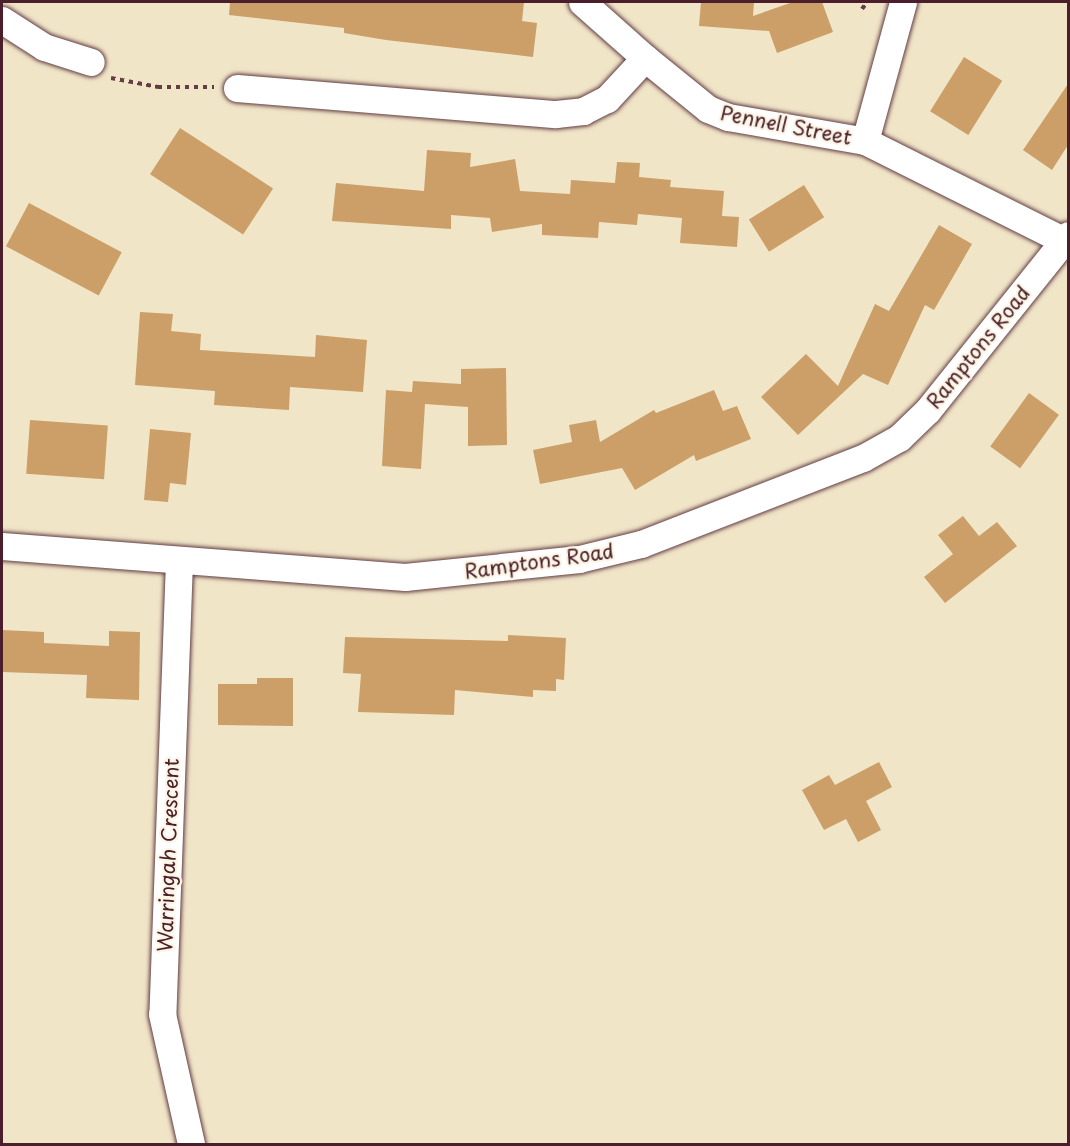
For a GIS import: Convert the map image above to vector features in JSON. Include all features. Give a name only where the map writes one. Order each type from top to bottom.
[{"type":"street","name":"Pennell Street","points":[[582,2],[691,98],[728,117],[865,141],[1066,237]]},
{"type":"street","points":[[865,141],[903,2]]},
{"type":"street","points":[[2,20],[44,47],[91,62]]},
{"type":"street","points":[[237,88],[556,114],[583,111],[608,99],[645,58]]},
{"type":"street","name":"Ramptons Road","points":[[2,546],[405,577],[579,559],[640,544],[863,458],[899,438],[928,410],[1066,237]]},
{"type":"street","name":"Warringah Crescent","points":[[179,561],[162,1014],[191,1144]]},
{"type":"path","points":[[862,9],[867,2]]},
{"type":"path","points":[[91,62],[102,77],[136,83],[237,88]]},
{"type":"building","points":[[230,2],[524,2],[522,21],[537,23],[533,57],[386,40],[344,33],[344,28],[229,15]]},
{"type":"building","points":[[701,2],[754,2],[753,16],[793,2],[822,2],[833,32],[777,53],[769,31],[699,26]]},
{"type":"building","points":[[964,57],[1002,81],[968,135],[930,111]]},
{"type":"building","points":[[1068,84],[1068,145],[1052,170],[1023,150]]},
{"type":"building","points":[[180,128],[273,188],[243,235],[150,174]]},
{"type":"building","points":[[427,150],[471,153],[470,167],[515,159],[520,191],[570,194],[571,180],[615,183],[617,162],[640,163],[639,177],[671,180],[670,187],[724,191],[722,216],[739,217],[737,247],[680,243],[682,218],[638,214],[637,225],[599,222],[598,238],[542,235],[542,224],[492,232],[490,218],[451,215],[451,229],[332,221],[336,183],[424,191]]},
{"type":"building","points":[[804,185],[824,217],[769,252],[749,219]]},
{"type":"building","points":[[29,203],[122,252],[99,296],[6,246]]},
{"type":"building","points":[[939,225],[972,244],[934,310],[925,305],[888,385],[863,374],[798,435],[761,397],[806,354],[838,386],[875,304],[889,311]]},
{"type":"building","points":[[140,312],[173,314],[171,331],[201,334],[200,350],[315,357],[316,335],[367,340],[363,392],[290,387],[289,410],[214,405],[215,391],[135,385]]},
{"type":"building","points":[[506,368],[507,445],[468,446],[468,407],[425,404],[421,469],[382,466],[386,390],[412,392],[413,381],[461,384],[461,369]]},
{"type":"building","points":[[714,390],[723,411],[737,406],[751,439],[696,461],[694,455],[635,490],[622,468],[540,484],[533,450],[572,442],[569,425],[596,420],[600,442],[654,410],[656,413]]},
{"type":"building","points":[[1029,393],[1059,415],[1020,468],[990,446]]},
{"type":"building","points":[[30,420],[108,425],[104,479],[26,474]]},
{"type":"building","points":[[150,429],[191,433],[186,485],[170,483],[168,502],[144,500]]},
{"type":"building","points":[[963,516],[979,536],[997,522],[1017,546],[945,603],[924,577],[953,554],[938,535]]},
{"type":"building","points":[[2,630],[44,632],[44,643],[109,646],[109,631],[140,632],[139,700],[86,698],[87,675],[2,672]]},
{"type":"building","points":[[508,635],[566,638],[564,680],[556,679],[556,691],[533,690],[533,697],[455,690],[454,715],[358,712],[361,674],[343,673],[345,637],[508,641]]},
{"type":"building","points":[[257,678],[293,678],[293,726],[218,725],[218,684],[257,684]]},
{"type":"building","points":[[879,762],[892,787],[866,801],[881,830],[858,842],[846,819],[824,830],[802,790],[829,775],[835,785]]}]
